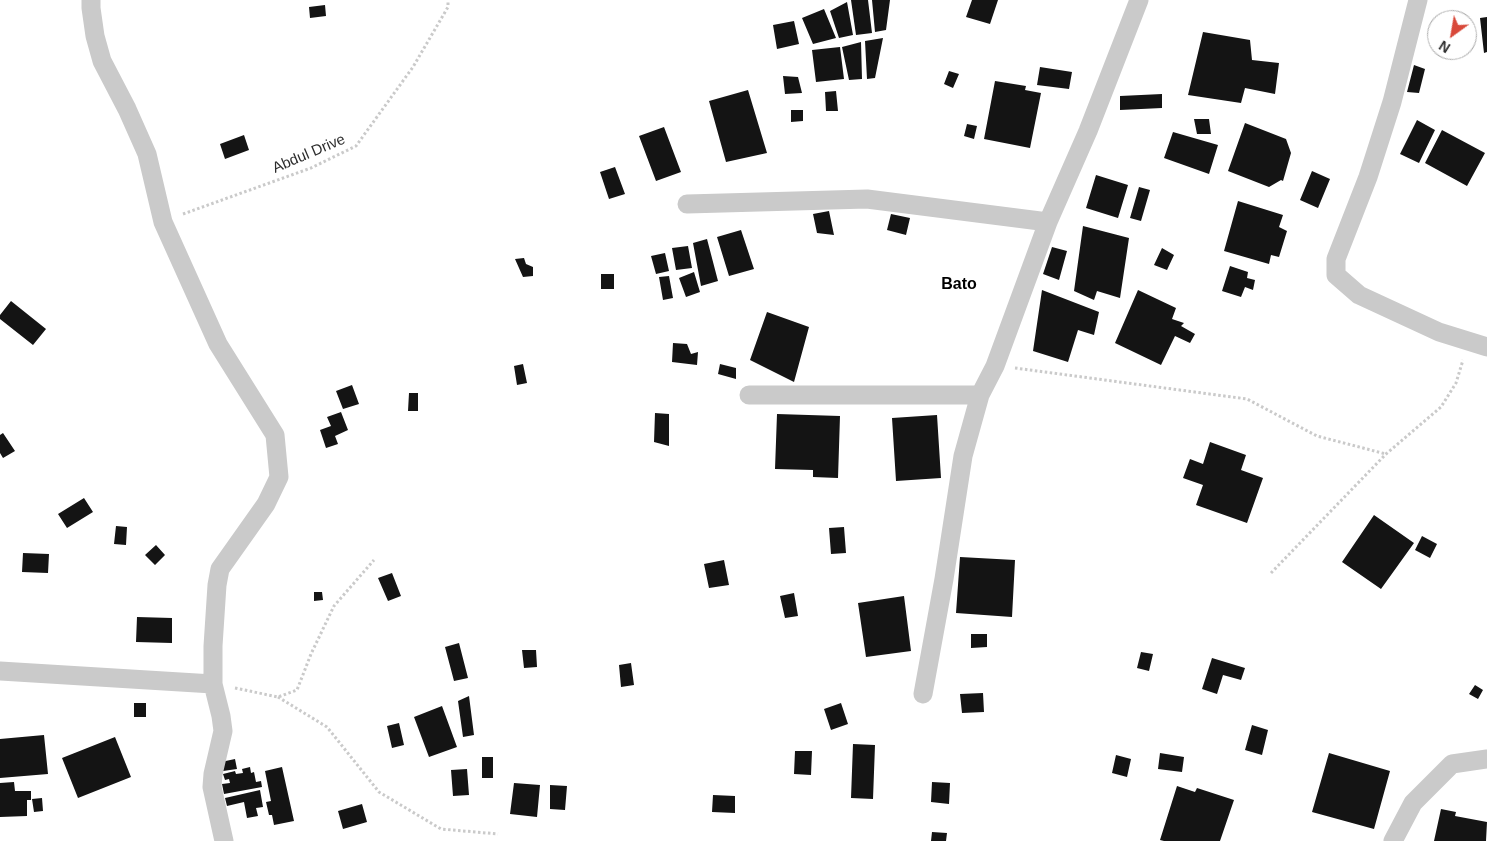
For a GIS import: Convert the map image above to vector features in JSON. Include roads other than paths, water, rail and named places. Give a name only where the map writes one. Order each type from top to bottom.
[{"type":"street","points":[[91,0],[95,36],[102,61],[127,109],[147,154],[163,222],[218,344],[275,435],[279,477],[266,504],[220,569],[217,585],[213,646],[213,684],[222,716],[223,730],[212,787],[224,841]]},
{"type":"street","points":[[923,694],[963,456],[980,395],[995,366],[1048,222],[1088,131],[1139,0]]},
{"type":"street","points":[[1418,0],[1392,102],[1368,178],[1336,259],[1336,275],[1359,295],[1439,332],[1487,347]]},
{"type":"street","points":[[687,204],[867,199],[1048,222]]},
{"type":"street","points":[[749,396],[980,395]]},
{"type":"street","points":[[0,671],[213,684]]},
{"type":"street","points":[[1393,841],[1414,803],[1452,764],[1487,759]]},
{"type":"district","name":"Bato","points":[[959,285]]}]
